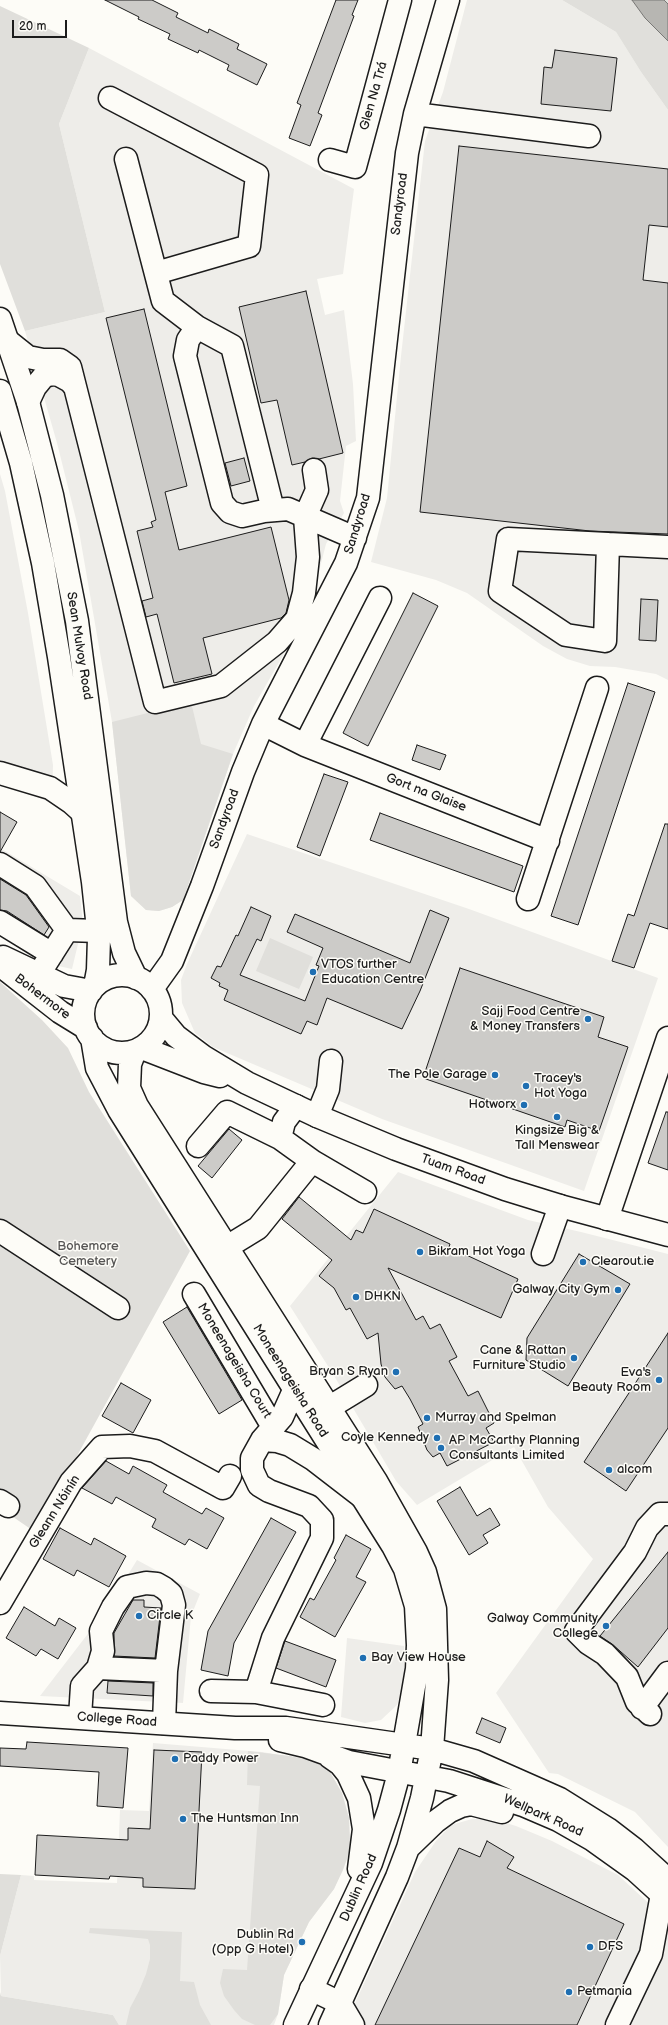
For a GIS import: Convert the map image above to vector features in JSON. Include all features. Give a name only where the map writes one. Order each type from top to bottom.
[{"type":"main road","name":"Glen Na Trá","points":[[330,160],[355,167],[400,0]]},
{"type":"main road","name":"Sandyroad","points":[[144,983],[172,961],[202,886],[243,772],[263,724],[331,594],[355,538],[368,498],[388,328],[397,230],[407,153],[415,114],[448,0]]},
{"type":"main road","points":[[110,98],[257,175],[249,246],[156,273]]},
{"type":"main road","points":[[415,114],[589,136]]},
{"type":"main road","points":[[126,159],[163,301],[197,327],[232,346],[274,510]]},
{"type":"main road","name":"Sean Mulvoy Road","points":[[0,319],[7,352],[28,402],[52,495],[77,621],[116,922],[124,953],[144,983]]},
{"type":"main road","points":[[197,327],[188,340],[185,356],[222,502],[230,512],[242,516],[288,509],[355,538]]},
{"type":"main road","points":[[7,352],[44,360],[60,360],[70,367],[156,702],[221,686],[277,642],[297,618],[304,593],[308,556],[305,517],[317,490],[314,470]]},
{"type":"main road","points":[[28,402],[35,387],[44,376],[52,374],[59,375],[70,381],[76,389]]},
{"type":"main road","name":"Sean Mulvoy Road","points":[[0,391],[21,463],[43,563],[82,812],[98,931],[98,970],[93,988]]},
{"type":"main road","points":[[608,544],[605,641],[566,635],[500,591],[508,539],[608,544],[668,547]]},
{"type":"main road","points":[[305,745],[380,598]]},
{"type":"main road","points":[[528,899],[597,688]]},
{"type":"main road","name":"Gort na Glaise","points":[[263,724],[305,745],[548,841]]},
{"type":"main road","points":[[0,773],[50,788],[82,812]]},
{"type":"main road","points":[[0,864],[35,886],[68,930]]},
{"type":"main road","points":[[0,922],[52,954]]},
{"type":"main road","points":[[68,930],[98,931]]},
{"type":"main road","points":[[39,974],[68,930]]},
{"type":"main road","name":"Bohermore","points":[[0,956],[64,986],[93,988]]},
{"type":"main road","name":"Bohermore","points":[[0,965],[89,1033]]},
{"type":"main road","points":[[118,975],[144,983],[161,1007],[159,1028],[154,1037],[138,1049],[119,1053],[112,1052],[97,1044],[89,1033],[84,1009],[93,988],[109,978],[118,975]]},
{"type":"main road","name":"Tuam Road","points":[[161,1018],[176,1036],[204,1057],[247,1083],[317,1116],[453,1171],[560,1206],[668,1235]]},
{"type":"main road","name":"Moneenageisha Road","points":[[89,1033],[98,1068],[120,1110],[365,1499],[405,1569],[416,1606],[418,1645],[416,1669],[403,1744]]},
{"type":"main road","points":[[607,1219],[668,1038]]},
{"type":"main road","name":"Moneenageisha Road","points":[[138,1049],[128,1075],[129,1088],[134,1100],[330,1407],[402,1525],[416,1552],[430,1588],[435,1609],[438,1650],[438,1680],[432,1749]]},
{"type":"main road","name":"Tuam Road","points":[[138,1049],[204,1072],[247,1083]]},
{"type":"main road","points":[[317,1116],[328,1089],[331,1061]]},
{"type":"main road","points":[[280,1138],[284,1122],[296,1106]]},
{"type":"main road","points":[[198,1146],[227,1112],[280,1138],[312,1161],[365,1192]]},
{"type":"main road","points":[[227,1247],[258,1228],[312,1161]]},
{"type":"main road","points":[[543,1254],[560,1206]]},
{"type":"main road","points":[[0,1231],[118,1308]]},
{"type":"main road","name":"Moneenageisha Court","points":[[194,1294],[268,1433],[277,1441],[290,1445],[313,1459],[365,1499]]},
{"type":"main road","points":[[330,1407],[366,1385]]},
{"type":"main road","name":"Moneenageisha Court","points":[[256,1692],[273,1638],[322,1538],[322,1520],[309,1506],[269,1491],[259,1485],[252,1470],[252,1458],[268,1433],[287,1410],[295,1388]]},
{"type":"main road","name":"Gleann Nóinín","points":[[0,1603],[71,1482],[102,1446],[130,1446],[155,1451],[223,1488],[230,1476]]},
{"type":"main road","points":[[668,1514],[660,1514],[647,1528],[635,1552],[576,1631],[605,1654],[627,1677],[637,1702],[646,1711],[668,1673]]},
{"type":"main road","points":[[80,1718],[82,1686],[98,1668],[103,1651],[102,1631],[113,1607],[126,1587],[146,1583],[157,1584],[164,1588],[171,1594],[174,1605],[166,1670],[164,1723]]},
{"type":"main road","points":[[98,1668],[166,1670]]},
{"type":"main road","points":[[211,1690],[256,1692],[323,1705]]},
{"type":"main road","name":"College Road","points":[[0,1713],[235,1728],[286,1728],[403,1744]]},
{"type":"main road","name":"College Road","points":[[235,1728],[325,1753],[349,1762],[399,1773]]},
{"type":"main road","name":"Wellpark Road","points":[[403,1744],[432,1749],[474,1761],[560,1799],[608,1829],[639,1853],[666,1891]]},
{"type":"main road","name":"Dublin Road","points":[[295,2025],[371,1863],[389,1810],[399,1773],[403,1744]]},
{"type":"main road","points":[[330,2025],[397,1877],[408,1848],[427,1777],[432,1749]]},
{"type":"main road","points":[[325,1753],[340,1764],[348,1774],[359,1798],[363,1816],[363,1837],[354,1900]]},
{"type":"main road","name":"Wellpark Road","points":[[399,1773],[449,1781],[490,1793],[558,1820],[593,1840],[666,1891]]},
{"type":"main road","points":[[408,1848],[435,1822],[450,1811],[471,1804],[486,1807],[540,1826],[584,1848],[635,1870]]},
{"type":"main road","points":[[617,2025],[651,1954],[666,1891]]},
{"type":"main road","points":[[651,1954],[668,1939]]},
{"type":"main road","points":[[311,1989],[340,2003],[353,2025]]},
{"type":"shaded area","points":[[467,0],[562,0],[616,32],[641,72],[668,110],[668,680],[656,674],[615,667],[590,666],[567,659],[543,646],[467,593],[436,580],[371,562],[387,498],[425,141],[443,92]]},
{"type":"shaded area","points":[[632,0],[664,0],[668,4],[668,41],[645,18]]},
{"type":"shaded area","points":[[89,48],[354,189],[343,274],[317,279],[325,315],[344,310],[353,384],[356,441],[346,446],[340,501],[344,513],[326,544],[309,610],[254,706],[233,754],[183,900],[172,907],[159,911],[146,910],[131,896],[112,722],[79,531],[57,443],[25,331],[105,312],[59,124]]},
{"type":"shaded area","points":[[0,474],[5,491],[28,613],[53,765],[52,803],[0,782]]},
{"type":"shaded area","points":[[247,834],[469,909],[658,978],[584,1191],[382,1119],[213,1047],[195,1033],[182,1003],[181,980]]},
{"type":"shaded area","points":[[0,848],[80,896],[83,923],[72,969],[54,965],[0,932]]},
{"type":"shaded area","points":[[398,1172],[528,1220],[668,1254],[668,1847],[635,1812],[558,1774],[549,1773],[496,1693],[593,1559],[548,1507],[514,1447],[417,1505],[396,1481],[333,1374],[290,1306]]},
{"type":"shaded area","points":[[137,1560],[200,1594],[191,1616],[183,1703],[40,1696],[107,1609]]},
{"type":"shaded area","points":[[347,1638],[404,1646],[404,1681],[397,1705],[381,1720],[365,1723],[341,1717]]},
{"type":"shaded area","points":[[153,1743],[262,1752],[310,1760],[330,1772],[342,1793],[349,1818],[350,1843],[348,1856],[334,1889],[309,1922],[284,1975],[278,2014],[274,2025],[119,2025],[113,2015],[1,1996],[0,1956],[21,1875],[34,1876],[34,1880],[117,1883],[120,1810],[149,1811]]},
{"type":"shaded area","points":[[472,1819],[493,1819],[516,1826],[552,1841],[618,1875],[668,1921],[668,2025],[345,2025],[415,1872],[436,1841],[451,1825]]},
{"type":"green space","points":[[562,0],[668,0],[668,110],[641,72],[616,32]]},
{"type":"green space","points":[[0,6],[89,48],[59,124],[105,312],[25,331],[0,264]]},
{"type":"green space","points":[[191,702],[201,744],[233,754],[183,900],[172,907],[159,911],[146,910],[131,896],[112,722]]},
{"type":"green space","points":[[270,938],[313,957],[299,989],[256,971]]},
{"type":"green space","name":"Bohemore Cemetery","points":[[0,982],[42,1020],[68,1048],[89,1092],[190,1251],[35,1532],[0,1508]]},
{"type":"green space","points":[[248,1751],[310,1760],[322,1766],[330,1772],[342,1793],[349,1818],[350,1843],[348,1856],[343,1870],[334,1889],[309,1922],[284,1975],[278,2014],[270,2025],[255,2025],[242,2019],[224,1996],[220,1983],[223,1969],[247,1970],[260,1786],[247,1785]]},
{"type":"green space","points":[[0,1874],[21,1875],[0,1956]]},
{"type":"green space","points":[[90,1928],[182,1932],[180,1981],[194,1982],[200,2005],[211,2025],[126,2025],[130,2008],[146,1974],[150,1959],[150,1945],[148,1939],[89,1933]]},
{"type":"green space","points":[[0,1992],[1,1996],[113,2015],[119,2025],[0,2025]]},
{"type":"building","points":[[105,0],[152,0],[178,13],[176,17],[208,33],[209,29],[239,44],[237,49],[267,64],[257,85],[227,70],[229,65],[199,50],[198,53],[168,39],[170,34],[138,19],[139,17]]},
{"type":"building","points":[[336,0],[358,0],[352,15],[354,16],[318,113],[322,115],[310,146],[289,138],[301,105],[297,103]]},
{"type":"building","points":[[555,50],[617,58],[611,111],[541,104],[544,67],[552,68]]},
{"type":"building","points":[[459,146],[668,169],[668,227],[649,225],[643,280],[668,283],[668,534],[590,531],[420,512]]},
{"type":"building","points":[[306,291],[343,453],[319,459],[312,458],[305,462],[292,465],[277,400],[261,403],[239,307]]},
{"type":"building","points":[[144,309],[187,486],[165,492],[179,550],[271,527],[289,600],[286,613],[281,618],[203,638],[212,674],[174,683],[157,614],[146,617],[142,601],[153,598],[137,531],[153,527],[151,522],[156,520],[106,318]]},
{"type":"building","points":[[244,458],[250,481],[231,486],[225,463]]},
{"type":"building","points":[[413,593],[438,606],[368,746],[343,733]]},
{"type":"building","points":[[641,599],[658,600],[656,641],[639,640]]},
{"type":"building","points":[[628,683],[655,692],[578,925],[551,916]]},
{"type":"building","points":[[417,745],[446,755],[440,770],[412,760]]},
{"type":"building","points":[[324,774],[348,782],[320,856],[297,847]]},
{"type":"building","points":[[0,812],[17,822],[0,852]]},
{"type":"building","points":[[380,813],[523,866],[514,892],[370,840]]},
{"type":"building","points":[[665,824],[668,824],[668,929],[650,923],[634,968],[612,961],[628,914],[634,916]]},
{"type":"building","points":[[0,879],[26,895],[49,927],[44,935],[7,911],[0,910]]},
{"type":"building","points":[[251,907],[271,916],[261,941],[257,939],[240,975],[305,1001],[319,966],[316,965],[323,948],[287,932],[295,914],[410,963],[430,910],[449,918],[420,991],[402,1029],[327,998],[317,1025],[307,1021],[301,1034],[224,1000],[228,990],[219,986],[220,983],[211,978],[217,966],[221,967],[236,935],[238,936]]},
{"type":"building","points":[[460,968],[604,1017],[598,1037],[628,1047],[599,1131],[567,1120],[565,1127],[423,1078]]},
{"type":"building","points":[[666,1112],[668,1112],[668,1170],[648,1163]]},
{"type":"building","points":[[229,1129],[242,1140],[212,1178],[198,1166]]},
{"type":"building","points":[[299,1197],[351,1240],[356,1230],[363,1233],[374,1209],[450,1244],[449,1247],[518,1279],[501,1318],[388,1268],[416,1320],[423,1316],[430,1329],[440,1324],[457,1357],[449,1361],[468,1396],[478,1391],[494,1423],[486,1428],[494,1442],[447,1466],[440,1453],[433,1457],[427,1450],[418,1427],[423,1424],[410,1399],[402,1386],[395,1389],[385,1377],[381,1364],[378,1333],[367,1339],[350,1308],[346,1310],[334,1288],[319,1276],[332,1260],[282,1219]]},
{"type":"building","points":[[579,1254],[630,1284],[568,1386],[526,1360],[527,1338]]},
{"type":"building","points":[[187,1307],[242,1400],[219,1414],[163,1322]]},
{"type":"building","points":[[668,1333],[668,1428],[626,1491],[584,1462]]},
{"type":"building","points":[[121,1383],[151,1400],[133,1433],[102,1416]]},
{"type":"building","points":[[106,1461],[129,1474],[133,1466],[167,1485],[163,1492],[202,1514],[206,1508],[224,1518],[207,1549],[189,1539],[185,1545],[152,1527],[156,1519],[116,1497],[112,1504],[82,1488]]},
{"type":"building","points":[[460,1487],[477,1516],[490,1508],[500,1525],[483,1535],[488,1543],[469,1555],[437,1501]]},
{"type":"building","points":[[271,1518],[296,1532],[234,1643],[228,1676],[201,1670],[208,1631]]},
{"type":"building","points":[[60,1528],[91,1545],[94,1538],[126,1556],[109,1587],[77,1570],[74,1576],[43,1559]]},
{"type":"building","points":[[346,1535],[371,1549],[356,1577],[366,1582],[335,1637],[300,1617],[310,1598],[314,1600],[336,1560],[334,1558]]},
{"type":"building","points":[[668,1552],[668,1628],[638,1667],[612,1644],[600,1636]]},
{"type":"building","points":[[133,1600],[144,1600],[144,1607],[161,1608],[155,1658],[114,1656],[114,1633]]},
{"type":"building","points":[[24,1607],[55,1626],[59,1618],[76,1628],[58,1659],[41,1649],[36,1656],[6,1638]]},
{"type":"building","points":[[285,1641],[336,1660],[326,1687],[276,1668]]},
{"type":"building","points":[[108,1681],[153,1683],[153,1696],[107,1693]]},
{"type":"building","points":[[482,1718],[506,1728],[500,1743],[476,1733]]},
{"type":"building","points":[[27,1742],[128,1748],[123,1808],[97,1806],[99,1772],[0,1766],[0,1748],[26,1749]]},
{"type":"building","points":[[154,1750],[202,1752],[195,1889],[143,1887],[143,1878],[110,1876],[109,1879],[35,1875],[37,1835],[128,1840],[128,1828],[150,1829]]},
{"type":"building","points":[[487,1841],[514,1857],[507,1868],[624,1924],[577,2025],[375,2025],[459,1848],[480,1857]]},
{"type":"place","name":"VTOS further Education Centre","points":[[313,972]]},
{"type":"place","name":"Sajj Food Centre & Money Transfers","points":[[588,1019]]},
{"type":"place","name":"The Pole Garage","points":[[495,1075]]},
{"type":"place","name":"Tracey's Hot Yoga","points":[[526,1086]]},
{"type":"place","name":"Hotworx","points":[[524,1105]]},
{"type":"place","name":"Kingsize Big & Tall Menswear","points":[[557,1117]]},
{"type":"place","name":"Bikram Hot Yoga","points":[[420,1252]]},
{"type":"place","name":"Clearout.ie","points":[[583,1262]]},
{"type":"place","name":"Galway City Gym","points":[[618,1290]]},
{"type":"place","name":"DHKN","points":[[356,1297]]},
{"type":"place","name":"Cane & Rattan Furniture Studio","points":[[574,1358]]},
{"type":"place","name":"Bryan S Ryan","points":[[396,1372]]},
{"type":"place","name":"Eva's Beauty Room","points":[[659,1380]]},
{"type":"place","name":"Murray and Spelman","points":[[427,1418]]},
{"type":"place","name":"Coyle Kennedy","points":[[437,1438]]},
{"type":"place","name":"AP McCarthy Planning Consultants Limited","points":[[441,1448]]},
{"type":"place","name":"alcom","points":[[609,1470]]},
{"type":"place","name":"Circle K","points":[[139,1616]]},
{"type":"place","name":"Galway Community College","points":[[606,1626]]},
{"type":"place","name":"Bay View House","points":[[363,1658]]},
{"type":"place","name":"Paddy Power","points":[[175,1759]]},
{"type":"place","name":"The Huntsman Inn","points":[[183,1819]]},
{"type":"place","name":"Dublin Rd (Opp G Hotel)","points":[[302,1942]]},
{"type":"place","name":"DFS","points":[[590,1947]]},
{"type":"place","name":"Petmania","points":[[569,1992]]}]
